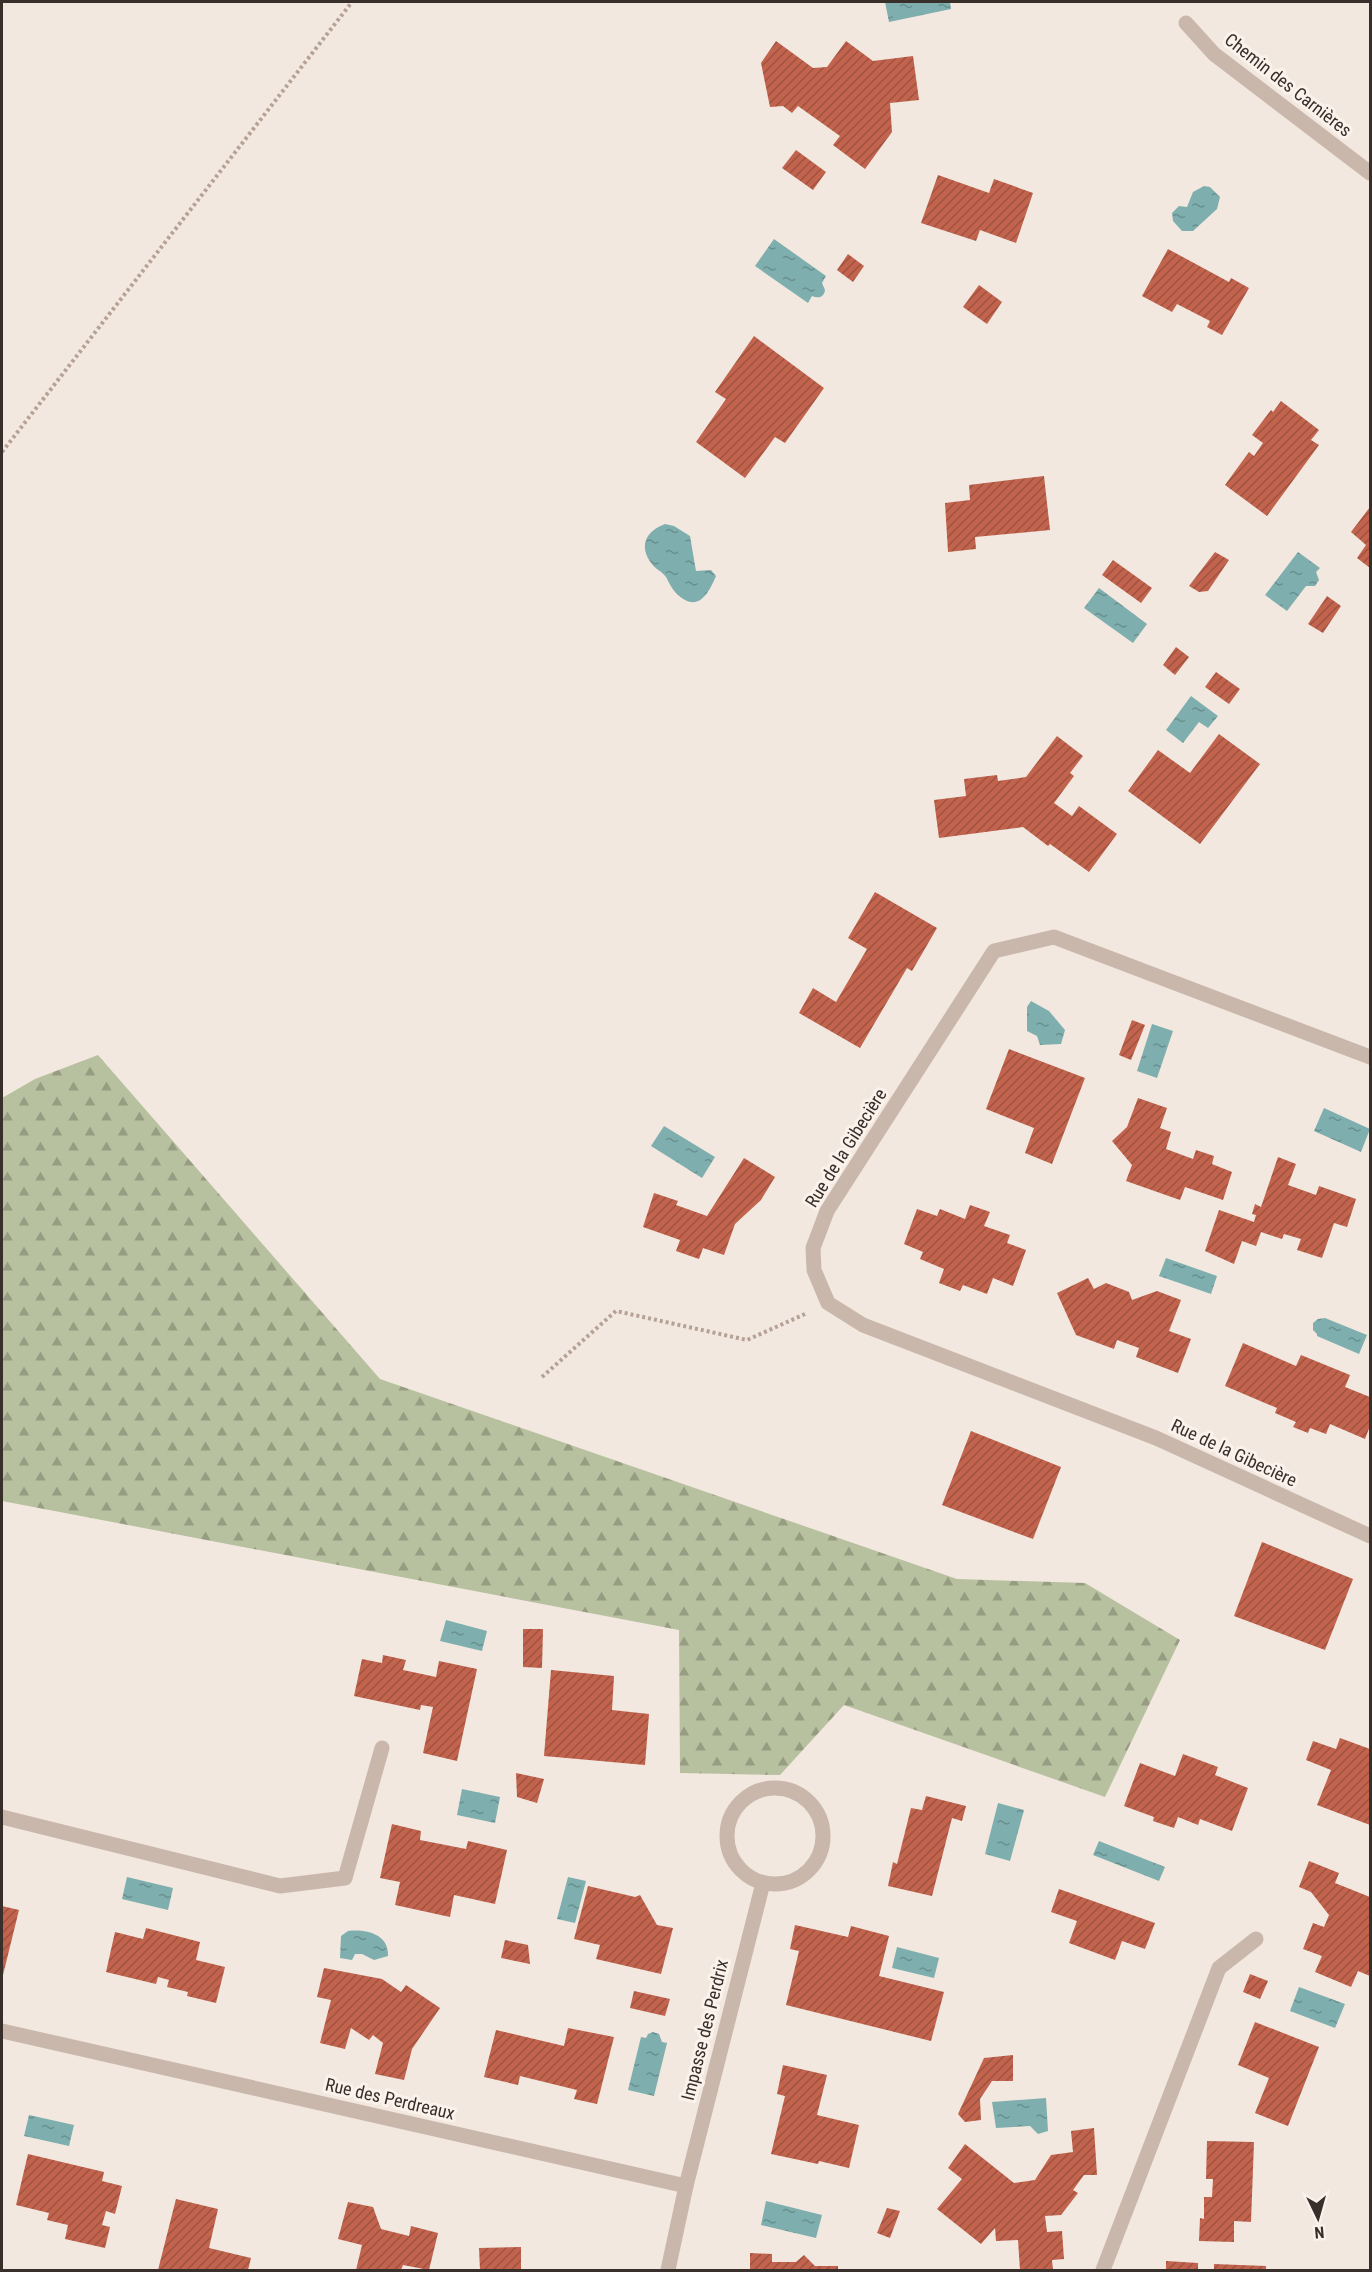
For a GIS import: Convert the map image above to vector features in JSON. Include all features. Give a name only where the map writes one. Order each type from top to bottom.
[{"type":"street","name":"Chemin des Carnières","points":[[1186,23],[1214,54],[1371,173]]},
{"type":"street","name":"Rue de la Gibecière","points":[[1371,1058],[1054,937],[994,951],[826,1211],[813,1248],[814,1270],[828,1303],[863,1325],[1156,1438],[1371,1536]]},
{"type":"street","points":[[2,1817],[280,1886],[345,1878],[382,1748]]},
{"type":"street","points":[[766,1788],[788,1789],[807,1799],[820,1817],[824,1838],[819,1858],[804,1875],[784,1884],[763,1883],[743,1873],[730,1855],[726,1834],[732,1813],[746,1797],[766,1788]]},
{"type":"street","name":"Impasse des Perdrix","points":[[686,2186],[763,1883]]},
{"type":"street","points":[[1103,2271],[1219,1968],[1256,1939]]},
{"type":"street","name":"Rue des Perdreaux","points":[[2,2031],[686,2186]]},
{"type":"street","points":[[668,2271],[686,2186]]},
{"type":"path","points":[[2,452],[352,2]]},
{"type":"path","points":[[542,1377],[616,1311],[747,1340],[828,1303]]},
{"type":"green space","points":[[98,1055],[380,1379],[957,1579],[1085,1583],[1180,1640],[1105,1797],[844,1705],[780,1775],[680,1773],[679,1630],[2,1501],[2,1098],[35,1079]]},
{"type":"water","points":[[885,2],[950,2],[951,9],[889,22]]},
{"type":"water","points":[[1204,186],[1210,187],[1220,197],[1217,209],[1193,231],[1182,231],[1173,221],[1172,213],[1179,206],[1187,207],[1193,192]]},
{"type":"water","points":[[774,239],[826,276],[822,283],[825,290],[822,296],[812,296],[808,303],[755,266]]},
{"type":"water","points":[[665,524],[674,526],[690,536],[696,571],[711,570],[716,576],[701,600],[690,602],[676,593],[664,575],[653,566],[645,551],[649,535]]},
{"type":"water","points":[[1298,552],[1320,568],[1316,572],[1319,580],[1315,586],[1306,586],[1287,611],[1265,595]]},
{"type":"water","points":[[1099,588],[1147,624],[1133,643],[1084,608]]},
{"type":"water","points":[[1191,696],[1218,716],[1208,728],[1199,722],[1183,743],[1166,730]]},
{"type":"water","points":[[1031,1001],[1049,1011],[1065,1030],[1061,1044],[1040,1045],[1037,1036],[1027,1031],[1027,1007]]},
{"type":"water","points":[[1152,1024],[1173,1031],[1157,1078],[1137,1071]]},
{"type":"water","points":[[1324,1108],[1370,1129],[1361,1152],[1314,1131]]},
{"type":"water","points":[[664,1126],[715,1157],[702,1178],[651,1146]]},
{"type":"water","points":[[1166,1258],[1217,1276],[1211,1294],[1159,1276]]},
{"type":"water","points":[[1325,1318],[1367,1335],[1359,1354],[1317,1336],[1313,1330],[1313,1323]]},
{"type":"water","points":[[446,1620],[487,1631],[482,1651],[440,1641]]},
{"type":"water","points":[[462,1789],[500,1797],[495,1823],[457,1815]]},
{"type":"water","points":[[998,1803],[1024,1810],[1010,1861],[985,1854]]},
{"type":"water","points":[[1099,1841],[1165,1867],[1159,1881],[1093,1855]]},
{"type":"water","points":[[127,1877],[173,1888],[168,1910],[122,1899]]},
{"type":"water","points":[[568,1877],[586,1881],[575,1923],[557,1919]]},
{"type":"water","points":[[348,1931],[375,1934],[385,1943],[388,1956],[374,1960],[362,1954],[355,1954],[352,1960],[340,1958],[341,1936]]},
{"type":"water","points":[[897,1947],[939,1958],[934,1978],[892,1968]]},
{"type":"water","points":[[1299,1987],[1345,2004],[1335,2028],[1290,2011]]},
{"type":"water","points":[[653,2032],[659,2034],[662,2042],[667,2043],[654,2096],[628,2090],[641,2037],[646,2038]]},
{"type":"water","points":[[1046,2098],[1048,2131],[1038,2134],[1030,2126],[996,2128],[992,2102]]},
{"type":"water","points":[[29,2115],[74,2125],[69,2146],[24,2136]]},
{"type":"water","points":[[766,2201],[822,2215],[816,2238],[761,2225]]},
{"type":"building","points":[[776,41],[813,68],[827,67],[846,41],[873,61],[913,56],[919,100],[890,103],[892,132],[865,169],[833,145],[840,136],[798,106],[792,113],[783,106],[770,107],[761,63]]},
{"type":"building","points":[[796,150],[826,172],[813,190],[782,168]]},
{"type":"building","points":[[938,175],[989,193],[994,179],[1033,193],[1016,243],[980,230],[976,241],[921,223]]},
{"type":"building","points":[[1168,249],[1229,282],[1231,278],[1249,288],[1222,335],[1207,327],[1210,321],[1177,304],[1172,312],[1142,296]]},
{"type":"building","points":[[848,254],[864,266],[853,282],[837,270]]},
{"type":"building","points":[[979,285],[1002,302],[987,324],[963,307]]},
{"type":"building","points":[[754,336],[824,388],[785,443],[775,437],[745,478],[696,442],[726,399],[715,392]]},
{"type":"building","points":[[1281,401],[1319,430],[1311,440],[1319,445],[1267,516],[1225,485],[1249,452],[1254,456],[1263,443],[1252,435]]},
{"type":"building","points":[[1044,476],[1050,530],[975,537],[976,549],[948,552],[945,503],[970,500],[969,485]]},
{"type":"building","points":[[1370,507],[1370,568],[1357,558],[1366,545],[1351,532]]},
{"type":"building","points":[[1215,552],[1229,560],[1208,591],[1199,592],[1189,586]]},
{"type":"building","points":[[1113,560],[1152,588],[1141,603],[1102,575]]},
{"type":"building","points":[[1327,596],[1341,606],[1323,633],[1308,624]]},
{"type":"building","points":[[1176,647],[1189,657],[1175,675],[1163,665]]},
{"type":"building","points":[[1216,672],[1240,689],[1229,704],[1205,687]]},
{"type":"building","points":[[1219,734],[1260,764],[1200,844],[1128,791],[1158,750],[1190,773]]},
{"type":"building","points":[[1057,736],[1083,756],[1070,773],[1074,776],[1054,803],[1072,816],[1079,806],[1117,834],[1089,872],[1023,827],[939,838],[934,800],[966,796],[964,779],[997,775],[998,781],[1026,777]]},
{"type":"building","points":[[875,892],[937,928],[912,971],[907,968],[860,1048],[799,1013],[813,988],[836,1002],[867,949],[848,938]]},
{"type":"building","points":[[1132,1020],[1145,1025],[1131,1060],[1119,1055]]},
{"type":"building","points":[[1009,1049],[1085,1078],[1052,1164],[1025,1153],[1034,1128],[986,1109]]},
{"type":"building","points":[[1138,1098],[1167,1108],[1160,1128],[1171,1132],[1166,1149],[1193,1159],[1196,1150],[1214,1156],[1212,1164],[1232,1172],[1223,1200],[1185,1187],[1180,1200],[1126,1181],[1132,1165],[1112,1141],[1127,1127]]},
{"type":"building","points":[[1278,1157],[1296,1164],[1288,1185],[1316,1195],[1319,1186],[1356,1199],[1347,1227],[1334,1223],[1322,1258],[1297,1250],[1301,1239],[1284,1234],[1282,1239],[1261,1232],[1256,1246],[1242,1241],[1234,1264],[1205,1251],[1219,1210],[1254,1222],[1256,1215],[1252,1214],[1255,1204],[1261,1207]]},
{"type":"building","points":[[744,1158],[775,1177],[761,1200],[735,1224],[724,1255],[703,1248],[699,1259],[676,1251],[680,1240],[643,1227],[654,1193],[678,1201],[676,1205],[707,1216]]},
{"type":"building","points":[[970,1205],[990,1212],[984,1226],[1010,1235],[1007,1243],[1026,1250],[1013,1286],[993,1278],[987,1294],[963,1285],[960,1291],[939,1283],[944,1269],[920,1259],[923,1252],[904,1244],[917,1209],[937,1216],[940,1209],[965,1219]]},
{"type":"building","points":[[1088,1278],[1094,1289],[1106,1283],[1129,1292],[1132,1300],[1157,1291],[1181,1300],[1169,1331],[1191,1339],[1178,1373],[1136,1357],[1139,1348],[1117,1340],[1114,1349],[1076,1335],[1057,1293]]},
{"type":"building","points":[[1243,1343],[1296,1366],[1301,1355],[1350,1375],[1345,1387],[1370,1397],[1370,1426],[1365,1439],[1330,1424],[1326,1434],[1310,1428],[1308,1433],[1293,1427],[1296,1422],[1275,1413],[1277,1408],[1225,1386]]},
{"type":"building","points":[[971,1431],[1061,1467],[1033,1539],[942,1505]]},
{"type":"building","points":[[1262,1542],[1353,1579],[1325,1650],[1234,1616]]},
{"type":"building","points":[[523,1629],[543,1629],[542,1668],[523,1667]]},
{"type":"building","points":[[383,1655],[406,1660],[403,1670],[436,1677],[439,1661],[477,1669],[457,1761],[423,1753],[433,1707],[421,1705],[420,1710],[354,1696],[362,1659],[382,1663]]},
{"type":"building","points":[[551,1670],[614,1676],[612,1710],[649,1714],[645,1765],[544,1756]]},
{"type":"building","points":[[1340,1738],[1370,1749],[1370,1825],[1317,1805],[1331,1770],[1306,1760],[1313,1741],[1336,1749]]},
{"type":"building","points":[[1183,1754],[1218,1767],[1215,1775],[1248,1788],[1232,1831],[1200,1819],[1198,1825],[1178,1817],[1174,1828],[1153,1821],[1154,1817],[1124,1806],[1140,1763],[1175,1776]]},
{"type":"building","points":[[516,1773],[544,1779],[537,1803],[517,1797]]},
{"type":"building","points":[[926,1796],[966,1806],[962,1821],[952,1818],[932,1896],[888,1886],[893,1862],[897,1864],[911,1808],[922,1810]]},
{"type":"building","points":[[392,1824],[421,1831],[420,1840],[466,1849],[468,1841],[507,1850],[495,1904],[454,1895],[450,1917],[395,1905],[400,1882],[380,1878]]},
{"type":"building","points":[[1309,1861],[1339,1873],[1335,1883],[1370,1897],[1370,1976],[1358,1971],[1351,1987],[1315,1972],[1322,1956],[1303,1949],[1313,1923],[1324,1927],[1329,1915],[1311,1892],[1299,1887]]},
{"type":"building","points":[[588,1886],[635,1897],[640,1895],[657,1925],[673,1928],[661,1974],[596,1959],[600,1945],[574,1939]]},
{"type":"building","points":[[1059,1889],[1155,1923],[1145,1949],[1122,1941],[1115,1960],[1069,1943],[1077,1921],[1051,1912]]},
{"type":"building","points":[[2,1906],[19,1910],[2,1979]]},
{"type":"building","points":[[795,1925],[848,1937],[851,1926],[889,1936],[879,1976],[944,1992],[931,2041],[786,2005],[799,1951],[790,1949]]},
{"type":"building","points":[[146,1928],[200,1942],[196,1960],[225,1967],[216,2003],[187,1996],[188,1992],[167,1987],[169,1980],[158,1977],[156,1984],[106,1972],[115,1932],[143,1939]]},
{"type":"building","points":[[505,1940],[528,1945],[530,1964],[501,1958]]},
{"type":"building","points":[[324,1968],[382,1979],[401,1992],[406,1985],[440,2008],[412,2049],[404,2080],[375,2074],[383,2043],[373,2035],[369,2040],[351,2028],[345,2049],[320,2043],[331,2000],[317,1997]]},
{"type":"building","points":[[1250,1974],[1268,1981],[1260,1999],[1243,1992]]},
{"type":"building","points":[[634,1991],[670,1999],[665,2016],[630,2008]]},
{"type":"building","points":[[1255,2022],[1319,2047],[1288,2126],[1255,2113],[1269,2078],[1238,2065]]},
{"type":"building","points":[[568,2028],[614,2037],[597,2104],[574,2099],[577,2090],[520,2076],[518,2085],[484,2077],[496,2030],[564,2046]]},
{"type":"building","points":[[1013,2055],[1013,2081],[992,2081],[980,2099],[981,2120],[965,2122],[958,2114],[984,2058]]},
{"type":"building","points":[[783,2065],[827,2075],[817,2115],[859,2125],[849,2168],[771,2154],[785,2096],[777,2094]]},
{"type":"building","points":[[1094,2128],[1097,2175],[1084,2175],[1073,2190],[1078,2193],[1061,2215],[1045,2216],[1047,2232],[1062,2231],[1064,2259],[1052,2260],[1053,2270],[1020,2270],[1018,2240],[996,2241],[995,2228],[981,2244],[937,2209],[962,2179],[948,2168],[965,2144],[1014,2183],[1035,2180],[1051,2155],[1073,2152],[1071,2131]]},
{"type":"building","points":[[1207,2141],[1254,2142],[1251,2222],[1234,2221],[1234,2242],[1199,2241],[1200,2218],[1204,2219],[1204,2197],[1212,2197],[1213,2179],[1206,2179]]},
{"type":"building","points":[[28,2154],[104,2172],[102,2181],[122,2186],[115,2214],[106,2211],[102,2225],[110,2227],[105,2248],[65,2239],[68,2225],[47,2220],[49,2213],[16,2205]]},
{"type":"building","points":[[176,2199],[218,2209],[209,2248],[251,2258],[248,2270],[158,2270]]},
{"type":"building","points":[[348,2202],[373,2207],[381,2229],[409,2236],[411,2226],[438,2233],[429,2270],[403,2265],[401,2270],[356,2270],[362,2245],[338,2239]]},
{"type":"building","points":[[887,2208],[900,2211],[890,2238],[877,2233]]},
{"type":"building","points":[[521,2247],[521,2270],[480,2270],[479,2248]]},
{"type":"building","points":[[750,2253],[772,2254],[772,2262],[796,2262],[804,2255],[815,2266],[838,2266],[838,2270],[750,2270]]},
{"type":"building","points":[[1166,2261],[1198,2263],[1198,2270],[1166,2270]]},
{"type":"building","points":[[1214,2264],[1266,2266],[1266,2270],[1214,2270]]}]
